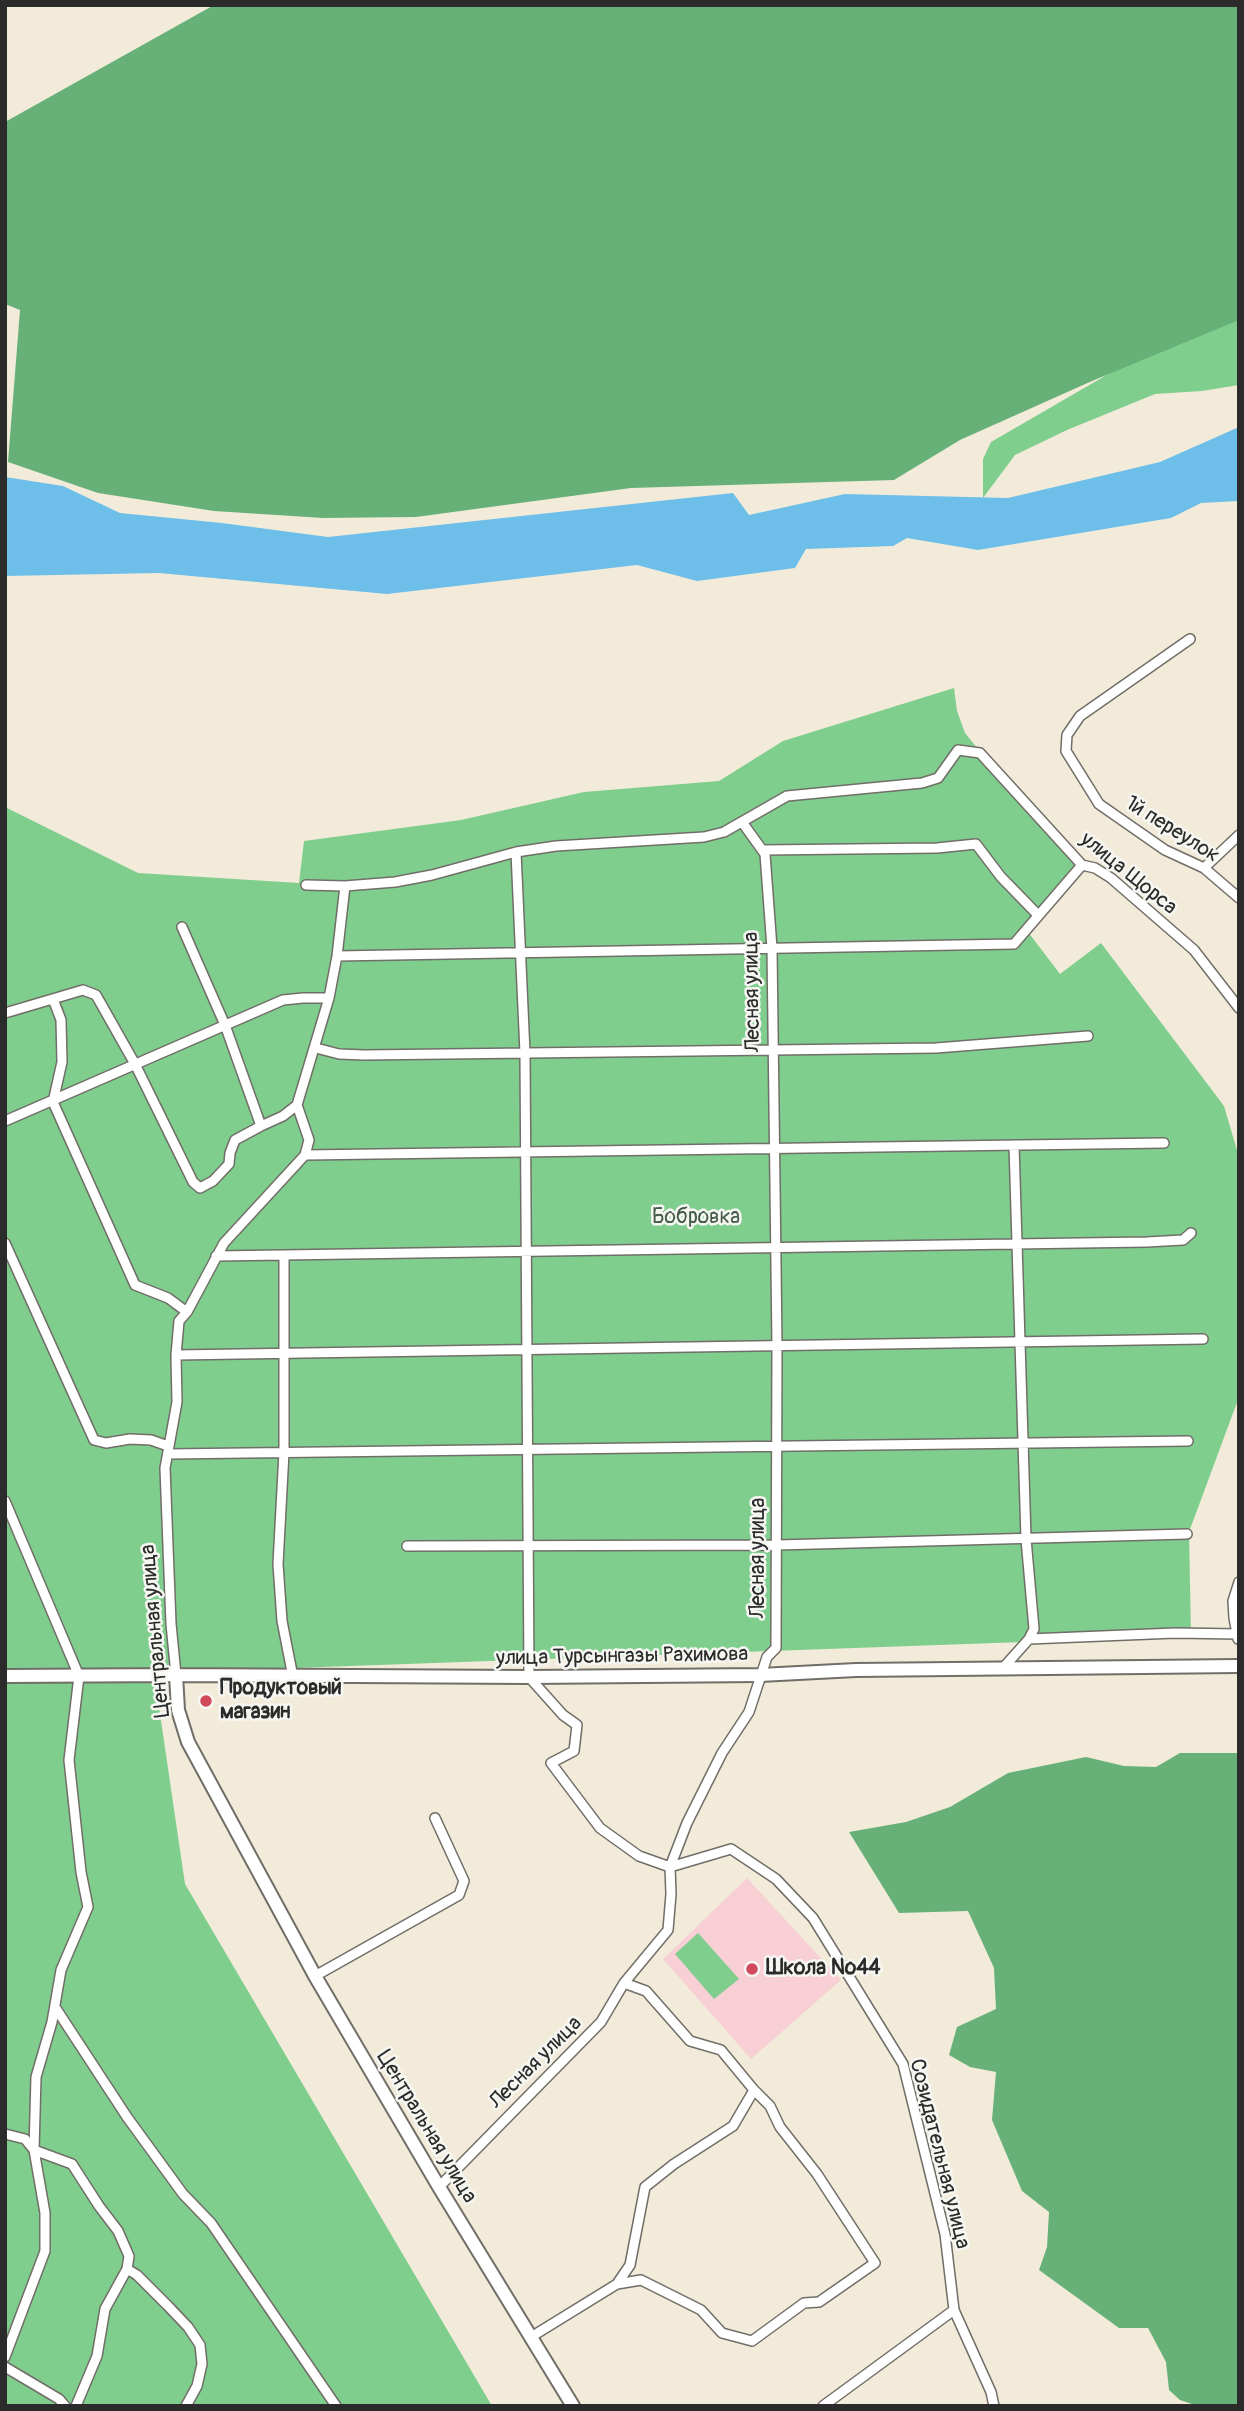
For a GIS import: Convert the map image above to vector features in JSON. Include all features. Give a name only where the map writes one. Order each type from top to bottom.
[{"type":"street","name":"1й переулок","points":[[1190,639],[1080,716],[1067,735],[1066,751],[1099,804],[1165,850],[1204,868],[1239,898]]},
{"type":"street","name":"улица Щорса","points":[[742,822],[787,796],[922,783],[938,778],[958,750],[980,753],[1082,865],[1095,868],[1111,878],[1194,950],[1239,1008]]},
{"type":"street","points":[[306,886],[345,886],[411,880],[516,852],[556,846],[704,837],[724,832],[742,822],[764,850],[937,848],[976,844],[1000,877],[1038,915]]},
{"type":"street","points":[[1204,868],[1239,835]]},
{"type":"street","name":"Лесная улица","points":[[439,2187],[601,2022],[624,1983],[668,1930],[670,1867],[687,1823],[722,1753],[749,1712],[767,1657],[776,1648],[777,1345],[772,948],[764,850]]},
{"type":"street","points":[[516,852],[525,1052],[529,1678],[563,1715],[577,1725],[574,1751],[551,1763],[592,1818],[600,1828],[639,1856],[670,1867]]},
{"type":"street","points":[[337,956],[1014,944],[1082,865]]},
{"type":"street","points":[[5,1013],[83,990],[96,995],[135,1065],[193,1182],[200,1188],[213,1181],[229,1164],[235,1140],[283,1116],[297,1105],[329,998],[345,886]]},
{"type":"street","points":[[182,927],[225,1025],[261,1126]]},
{"type":"street","points":[[5,1121],[283,1000],[329,998]]},
{"type":"street","points":[[52,999],[61,1020],[62,1062],[53,1101],[135,1285],[168,1298],[187,1312]]},
{"type":"street","points":[[316,1048],[339,1054],[364,1055],[936,1048],[1088,1037]]},
{"type":"street","points":[[297,1105],[309,1140],[305,1154],[1164,1143]]},
{"type":"street","points":[[1003,1668],[1029,1639],[1034,1629],[1026,1539],[1014,1145]]},
{"type":"street","name":"Центральная улица","points":[[305,1154],[224,1243],[187,1312],[179,1321],[176,1355],[177,1402],[165,1468],[178,1710],[188,1742],[315,1976],[439,2187],[573,2406]]},
{"type":"street","points":[[216,1256],[1184,1240],[1191,1233]]},
{"type":"street","points":[[5,1243],[94,1440],[106,1443],[130,1439],[151,1440],[168,1450],[284,1452],[1188,1441]]},
{"type":"street","points":[[284,1255],[286,1353],[278,1564],[282,1621],[293,1677]]},
{"type":"street","points":[[176,1355],[1203,1339]]},
{"type":"street","points":[[5,1501],[79,1676],[69,1760],[81,1872],[88,1907],[61,1970],[55,2007],[36,2077],[34,2150],[45,2213],[45,2251],[5,2357]]},
{"type":"street","points":[[407,1546],[777,1545],[1187,1534]]},
{"type":"street","points":[[1029,1639],[1175,1633],[1238,1636],[1233,1601],[1239,1582]]},
{"type":"street","name":"улица Турсынгазы Рахимова","points":[[5,1676],[529,1678],[760,1675],[856,1670],[1239,1666]]},
{"type":"street","points":[[315,1976],[459,1895],[464,1881],[435,1818]]},
{"type":"street","name":"Созидательная улица","points":[[670,1867],[732,1849],[776,1879],[813,1918],[903,2064],[945,2234],[954,2310],[991,2392],[993,2406]]},
{"type":"street","points":[[531,2337],[617,2284],[641,2280],[701,2310],[722,2333],[752,2342],[804,2303],[819,2302],[875,2263],[817,2174],[780,2127],[770,2106],[721,2050],[690,2041],[646,1991],[624,1983]]},
{"type":"street","points":[[55,2007],[127,2117],[183,2194],[211,2223],[336,2406]]},
{"type":"street","points":[[617,2284],[630,2265],[645,2187],[674,2164],[733,2126],[754,2090]]},
{"type":"street","points":[[5,2134],[25,2139],[34,2150],[72,2164],[118,2231],[129,2256],[127,2269],[105,2309],[97,2356],[76,2406]]},
{"type":"street","points":[[127,2269],[137,2275],[188,2327],[200,2346],[202,2364],[197,2386],[186,2406]]},
{"type":"street","points":[[823,2406],[954,2310]]},
{"type":"street","points":[[5,2367],[65,2406]]},
{"type":"shaded area","name":"Школа №44","points":[[747,1878],[841,1980],[751,2059],[663,1959]]},
{"type":"green space","points":[[214,5],[1239,5],[1239,320],[960,440],[894,480],[631,488],[416,517],[323,518],[214,511],[98,493],[8,462],[20,310],[5,304],[5,122]]},
{"type":"green space","points":[[1239,316],[1239,385],[1155,394],[1067,430],[1015,455],[983,498],[983,459],[991,442],[1136,358]]},
{"type":"green space","name":"Бобровка","points":[[954,688],[957,711],[965,733],[1009,787],[1082,866],[1025,928],[1060,974],[1101,943],[1224,1106],[1239,1157],[1239,1397],[1189,1532],[1191,1636],[154,1673],[185,1884],[492,2406],[5,2406],[5,807],[138,873],[299,883],[304,841],[461,820],[584,792],[719,781],[783,741]]},
{"type":"green space","points":[[1180,1753],[1239,1753],[1239,2406],[1198,2406],[1180,2400],[1169,2390],[1166,2362],[1148,2328],[1119,2328],[1039,2270],[1047,2247],[1049,2212],[1022,2191],[992,2120],[996,2072],[970,2067],[949,2055],[957,2027],[996,2009],[994,1968],[968,1911],[899,1913],[849,1832],[906,1822],[950,1807],[1008,1773],[1086,1757],[1124,1766],[1156,1767]]},
{"type":"green space","points":[[698,1933],[739,1979],[714,1999],[675,1954]]},
{"type":"water","points":[[1239,427],[1239,501],[1201,503],[1171,518],[978,550],[907,538],[893,546],[806,549],[795,568],[697,581],[637,565],[387,594],[159,573],[5,576],[5,477],[63,486],[120,513],[328,537],[733,493],[749,515],[845,494],[1008,498],[1160,462]]},
{"type":"place","name":"Продуктовый магазин","points":[[206,1701]]},
{"type":"place","name":"Школа №44","points":[[752,1969]]}]
